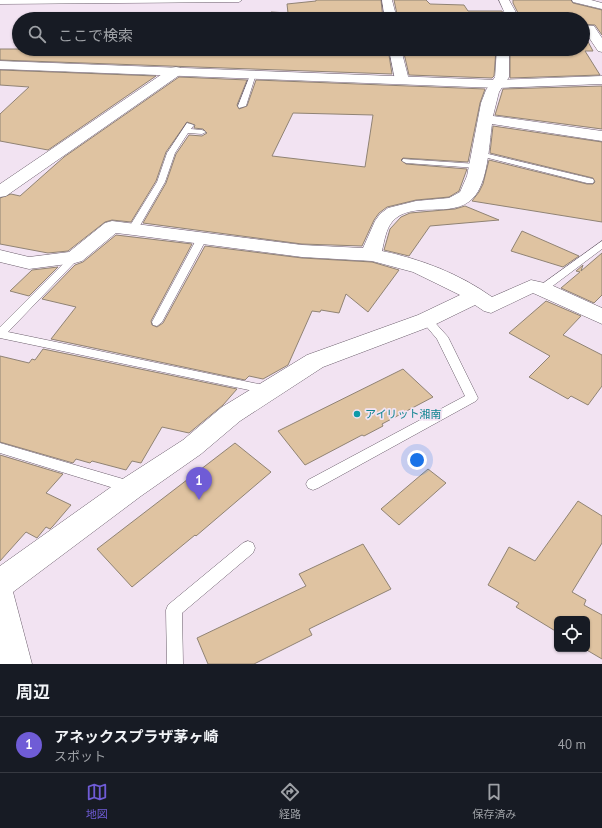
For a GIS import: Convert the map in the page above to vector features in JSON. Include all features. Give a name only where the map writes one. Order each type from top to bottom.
[{"type":"street","points":[[387,0],[390,12]]},
{"type":"street","points":[[504,0],[510,12]]},
{"type":"street","points":[[577,0],[602,6]]},
{"type":"street","points":[[590,30],[602,48]]},
{"type":"street","points":[[397,56],[402,80]]},
{"type":"street","points":[[371,254],[385,218],[393,212],[406,207],[457,201],[467,196],[475,179],[485,119],[492,91],[502,77],[503,56]]},
{"type":"street","points":[[0,65],[498,84],[602,80]]},
{"type":"street","points":[[0,192],[176,71]]},
{"type":"street","points":[[485,119],[602,136]]},
{"type":"street","points":[[0,256],[29,262],[75,257],[112,227],[133,229],[321,253],[371,254],[416,266],[441,276],[477,295],[491,306],[531,286],[542,289],[602,317]]},
{"type":"street","points":[[0,584],[131,488],[192,446],[231,414],[315,361],[426,320],[477,295]]},
{"type":"street","points":[[0,597],[15,664]]},
{"type":"lane","points":[[0,2],[239,0]]},
{"type":"lane","points":[[242,106],[253,74]]},
{"type":"lane","points":[[133,229],[161,182],[171,153],[188,128],[202,132]]},
{"type":"lane","points":[[406,161],[478,160],[590,181]]},
{"type":"lane","points":[[158,322],[202,238]]},
{"type":"lane","points":[[542,289],[602,244]]},
{"type":"lane","points":[[0,334],[75,257]]},
{"type":"lane","points":[[313,484],[472,398],[442,338],[426,320]]},
{"type":"lane","points":[[0,334],[269,390]]},
{"type":"lane","points":[[0,448],[131,488]]},
{"type":"lane","points":[[175,664],[174,610],[248,548]]},
{"type":"building","points":[[381,0],[382,12],[288,12],[287,4],[316,1]]},
{"type":"building","points":[[394,0],[426,0],[430,4],[464,5],[468,11],[502,12],[397,12]]},
{"type":"building","points":[[513,0],[571,0],[573,3],[602,10],[602,35],[595,25],[590,25],[590,12],[518,12]]},
{"type":"building","points":[[0,49],[12,49],[12,56],[389,56],[392,74],[0,60]]},
{"type":"building","points":[[405,56],[495,56],[494,76],[492,78],[409,75]]},
{"type":"building","points":[[510,56],[588,56],[600,75],[510,78]]},
{"type":"building","points":[[0,70],[156,76],[48,150],[0,141],[0,114],[29,87],[0,85]]},
{"type":"building","points":[[179,77],[247,80],[237,105],[239,109],[247,106],[256,80],[485,89],[480,103],[468,162],[403,158],[401,160],[406,164],[467,169],[459,191],[449,197],[416,200],[387,207],[379,213],[374,220],[362,246],[302,244],[143,223],[166,183],[176,154],[189,135],[202,136],[207,133],[203,129],[194,128],[195,125],[187,122],[166,152],[156,181],[131,222],[112,220],[105,222],[68,251],[48,253],[0,244],[0,198],[11,194],[20,196],[64,157]],"holes":[[[293,113],[373,115],[365,167],[272,156]]]},
{"type":"building","points":[[602,86],[602,129],[495,115],[503,89]]},
{"type":"building","points":[[493,126],[602,142],[602,222],[472,201],[483,184],[489,160],[587,184],[593,184],[595,182],[593,178],[490,153]]},
{"type":"building","points":[[465,206],[499,220],[430,226],[409,256],[384,250],[390,229],[401,217],[410,213],[455,209]]},
{"type":"building","points":[[522,231],[579,256],[563,267],[511,251]]},
{"type":"building","points":[[116,235],[192,244],[151,321],[152,325],[157,327],[163,323],[205,246],[302,258],[372,262],[399,270],[368,312],[346,294],[339,313],[321,310],[320,312],[312,311],[288,365],[263,379],[249,376],[245,380],[51,339],[76,307],[42,299],[75,265],[83,262]]},
{"type":"building","points":[[602,253],[602,295],[594,303],[561,288],[580,272],[576,271],[583,265],[581,271]]},
{"type":"building","points":[[58,267],[29,296],[10,291],[32,270]]},
{"type":"building","points":[[546,301],[581,316],[563,335],[602,355],[602,386],[588,405],[571,396],[568,399],[529,377],[550,356],[509,333]]},
{"type":"building","points":[[43,349],[237,389],[223,405],[189,433],[162,427],[141,463],[132,461],[126,470],[92,461],[90,463],[76,459],[73,463],[0,442],[0,356],[29,363],[32,359],[35,360]]},
{"type":"building","name":"アイリット湘南","points":[[403,369],[433,397],[382,424],[383,426],[364,436],[362,435],[305,465],[278,431]]},
{"type":"building","points":[[235,443],[271,472],[196,536],[195,535],[132,587],[97,549]]},
{"type":"building","points":[[0,455],[63,474],[46,493],[71,505],[50,529],[46,527],[37,538],[26,532],[0,561]]},
{"type":"building","points":[[428,469],[446,483],[399,525],[381,509]]},
{"type":"building","points":[[578,501],[602,516],[602,543],[572,592],[586,600],[584,605],[602,615],[602,659],[590,652],[590,616],[554,616],[554,630],[516,607],[519,603],[488,585],[509,547],[535,561]]},
{"type":"building","points":[[363,544],[391,589],[309,629],[312,635],[254,664],[208,664],[197,638],[306,586],[299,574]]},
{"type":"place","name":"アイリット湘南","points":[[357,414]]},
{"type":"place","name":"アネックスプラザ茅ヶ崎","points":[[199,500]]}]
